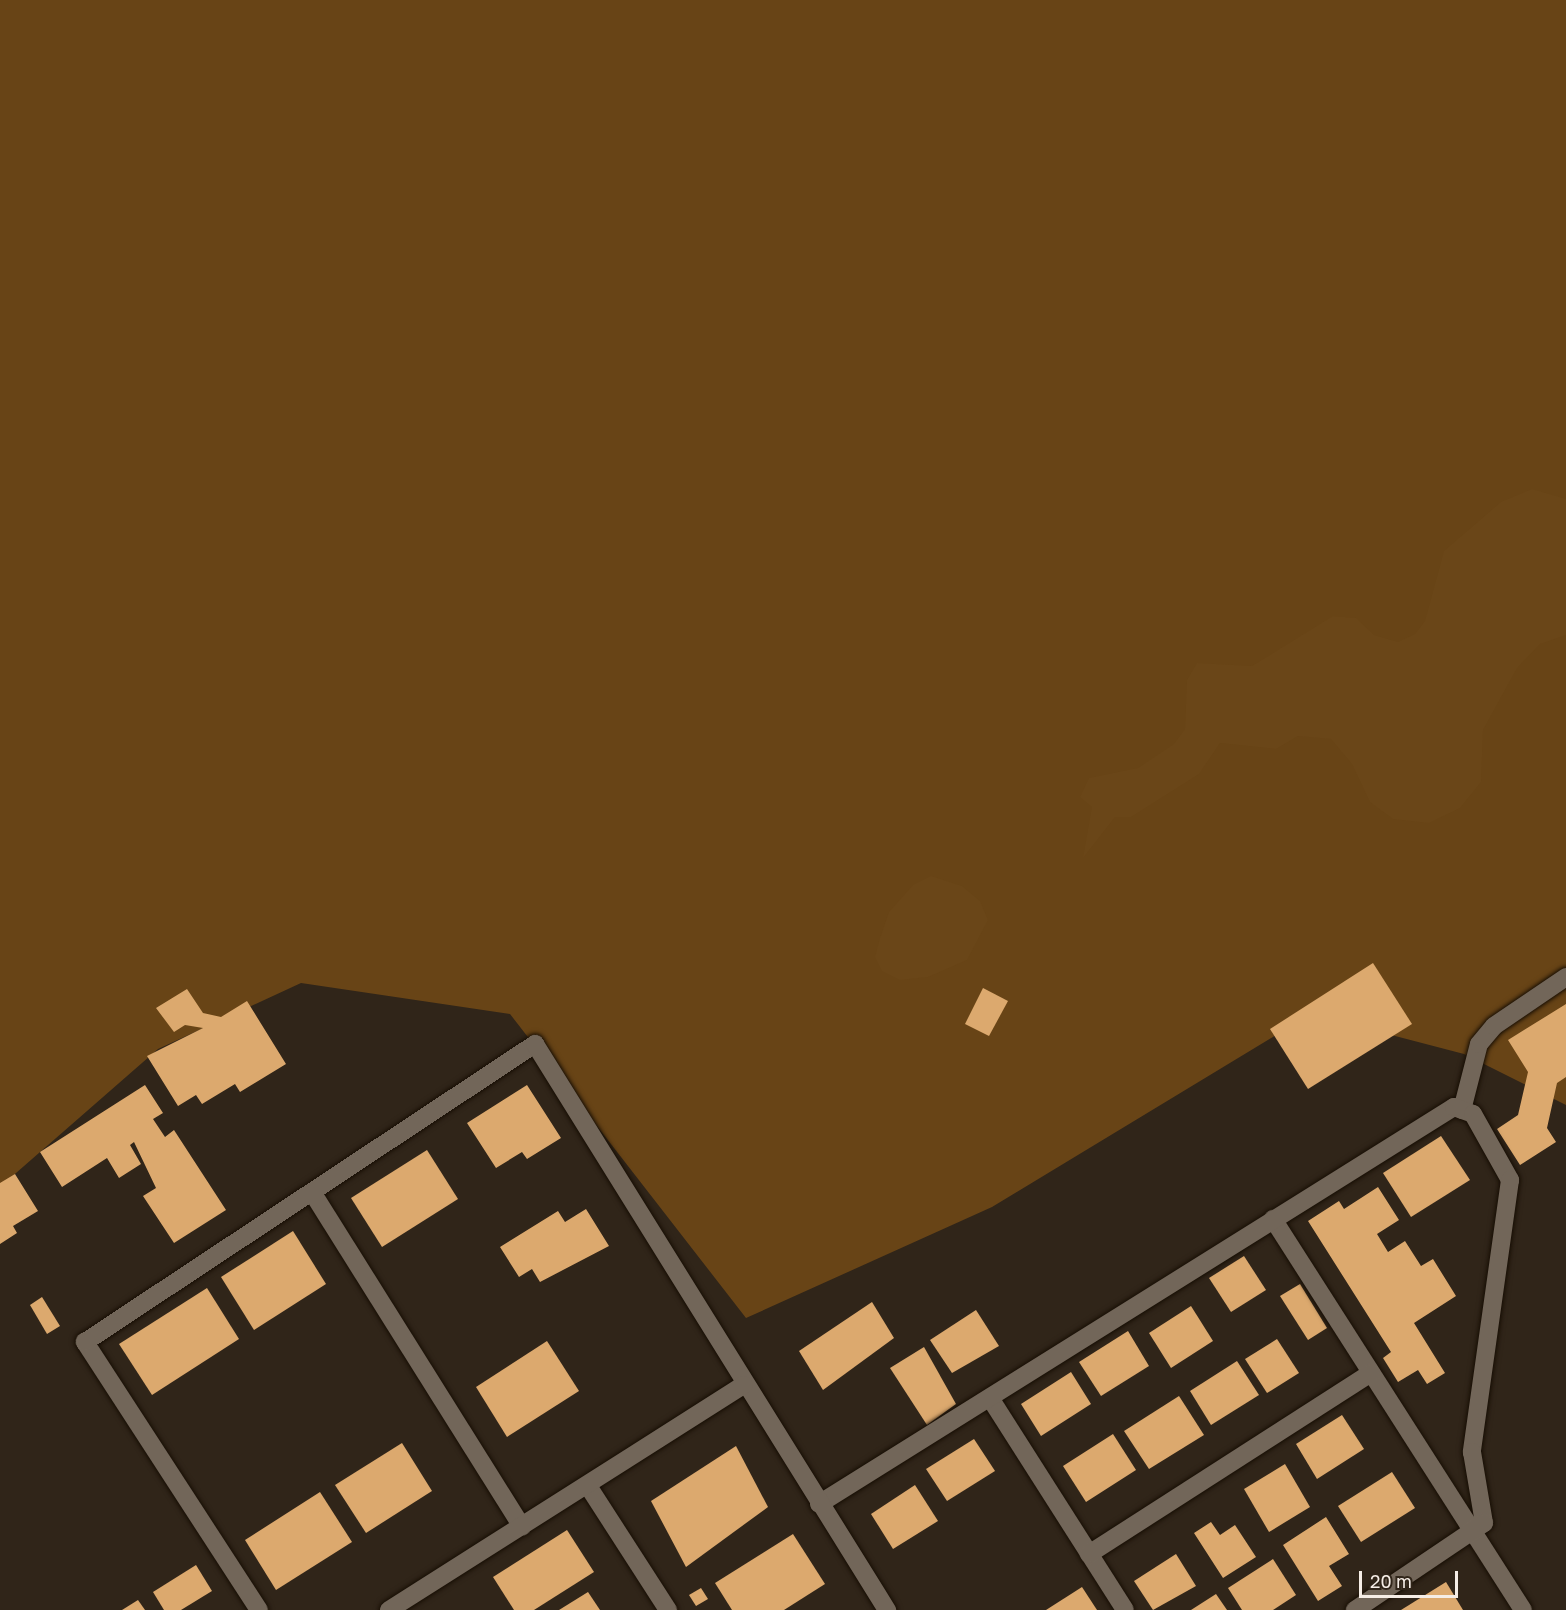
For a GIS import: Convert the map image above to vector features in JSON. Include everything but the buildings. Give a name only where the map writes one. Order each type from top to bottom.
[{"type":"street","points":[[1462,1110],[1479,1044],[1494,1026],[1566,977]]},
{"type":"street","points":[[259,1610],[85,1342],[535,1044],[744,1385],[886,1610]]},
{"type":"street","points":[[819,1504],[1454,1107],[1473,1114],[1510,1180],[1472,1452],[1484,1523],[1474,1533],[1355,1610]]},
{"type":"street","points":[[312,1191],[522,1527]]},
{"type":"street","points":[[1274,1219],[1523,1610]]},
{"type":"street","points":[[1089,1554],[1371,1373]]},
{"type":"street","points":[[389,1610],[744,1385]]},
{"type":"street","points":[[990,1398],[1125,1610]]},
{"type":"street","points":[[588,1486],[668,1610]]},
{"type":"shaded area","points":[[0,0],[1566,0],[1566,1105],[1464,1054],[1311,1014],[992,1207],[746,1318],[510,1014],[301,983],[158,1049],[0,1187]]},
{"type":"shaded area","points":[[1532,489],[1566,499],[1566,635],[1540,644],[1517,668],[1483,730],[1481,782],[1460,808],[1429,823],[1393,819],[1370,802],[1352,764],[1331,739],[1298,736],[1276,749],[1220,743],[1199,774],[1131,817],[1115,817],[1083,858],[1092,807],[1080,797],[1089,778],[1138,768],[1174,744],[1185,729],[1187,680],[1197,663],[1252,666],[1333,616],[1356,618],[1374,635],[1398,642],[1415,634],[1425,621],[1444,551],[1501,502]]},
{"type":"shaded area","points":[[931,876],[962,886],[980,901],[988,920],[967,960],[928,977],[900,980],[882,971],[875,957],[880,938],[889,912],[913,885]]}]
